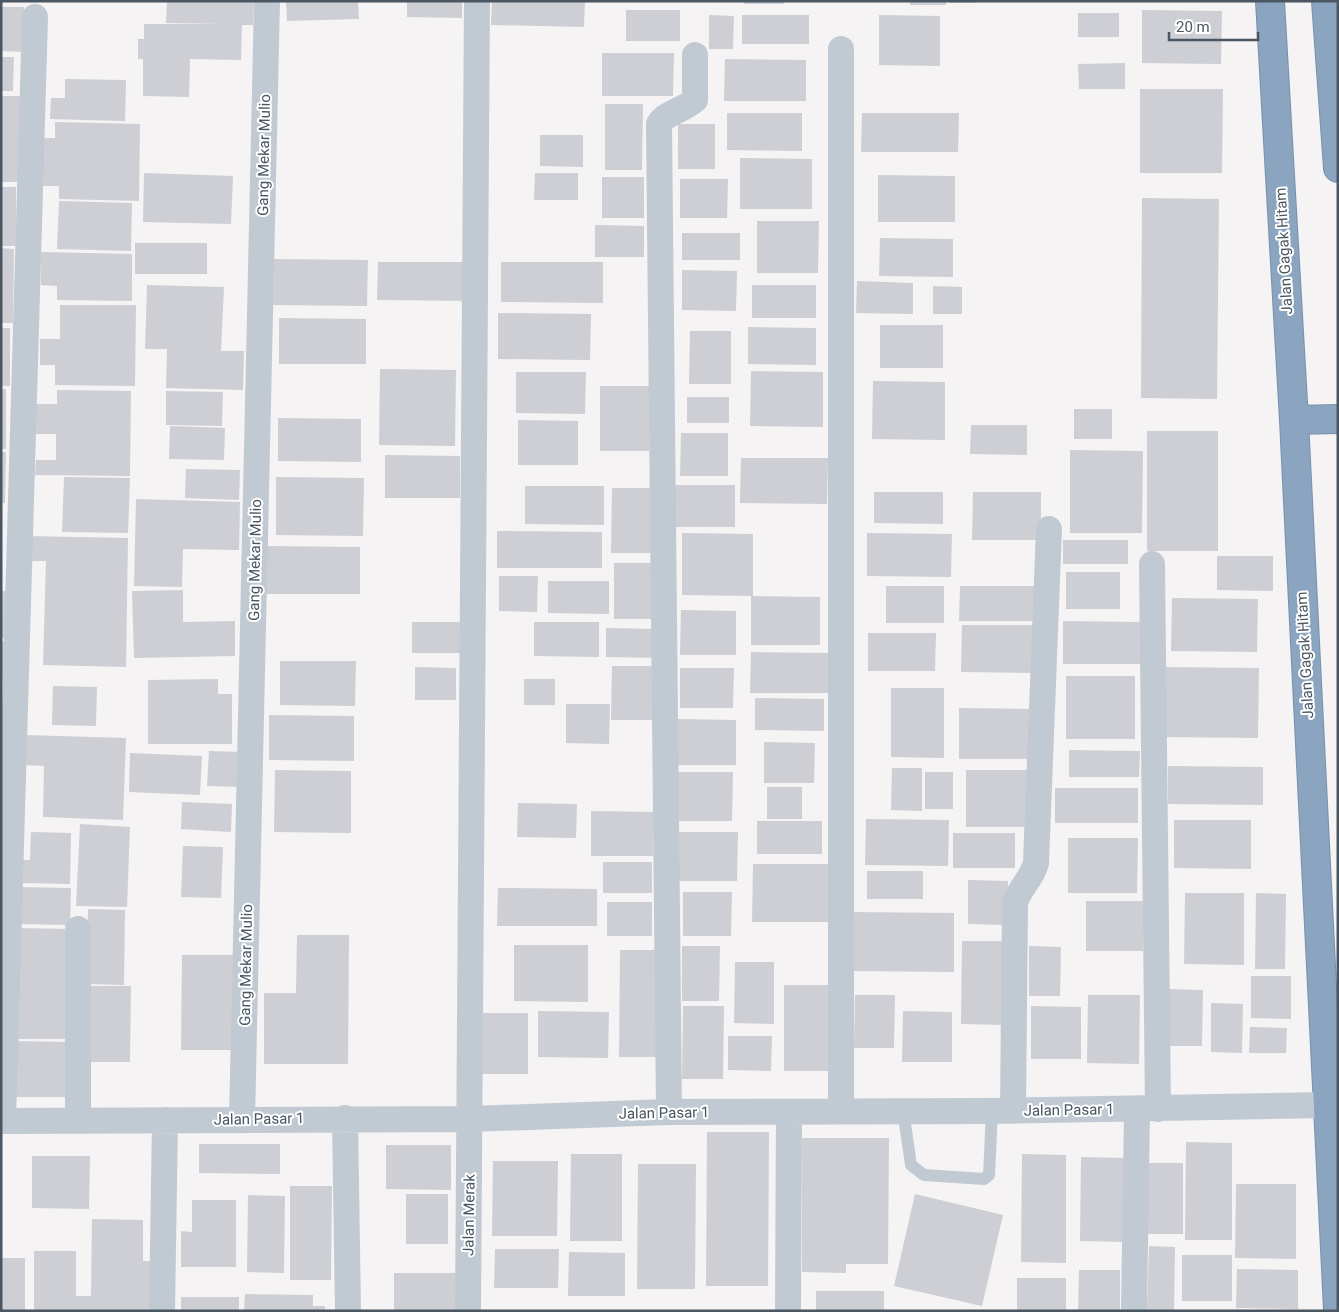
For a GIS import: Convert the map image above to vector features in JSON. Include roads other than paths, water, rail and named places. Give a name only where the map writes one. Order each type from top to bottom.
[{"type":"highway","name":"Jalan Gagak Hitam","points":[[1270,1],[1294,420],[1338,1309]]},
{"type":"highway","points":[[1326,1],[1338,168]]},
{"type":"highway","points":[[1294,420],[1338,419]]},
{"type":"street","name":"Gang Mekar Mulio","points":[[242,1119],[267,1]]},
{"type":"street","name":"Jalan Merak","points":[[468,1311],[477,1]]},
{"type":"street","points":[[2,1121],[35,17]]},
{"type":"street","points":[[841,49],[841,1110]]},
{"type":"street","points":[[669,1112],[659,124],[662,118],[686,108],[695,100],[695,55]]},
{"type":"street","points":[[1003,1111],[1015,903],[1016,897],[1034,872],[1036,863],[1050,529]]},
{"type":"street","points":[[1134,1311],[1147,1109],[1152,564]]},
{"type":"street","points":[[78,929],[78,1120]]},
{"type":"street","name":"Jalan Pasar 1","points":[[2,1121],[345,1118],[470,1119],[669,1112],[1003,1111],[1327,1105]]},
{"type":"street","points":[[788,1311],[789,1112]]},
{"type":"street","points":[[345,1118],[348,1311]]},
{"type":"street","points":[[162,1311],[165,1120]]},
{"type":"lane","points":[[903,1110],[911,1165],[924,1174],[984,1180],[989,1174],[1003,1111]]}]
